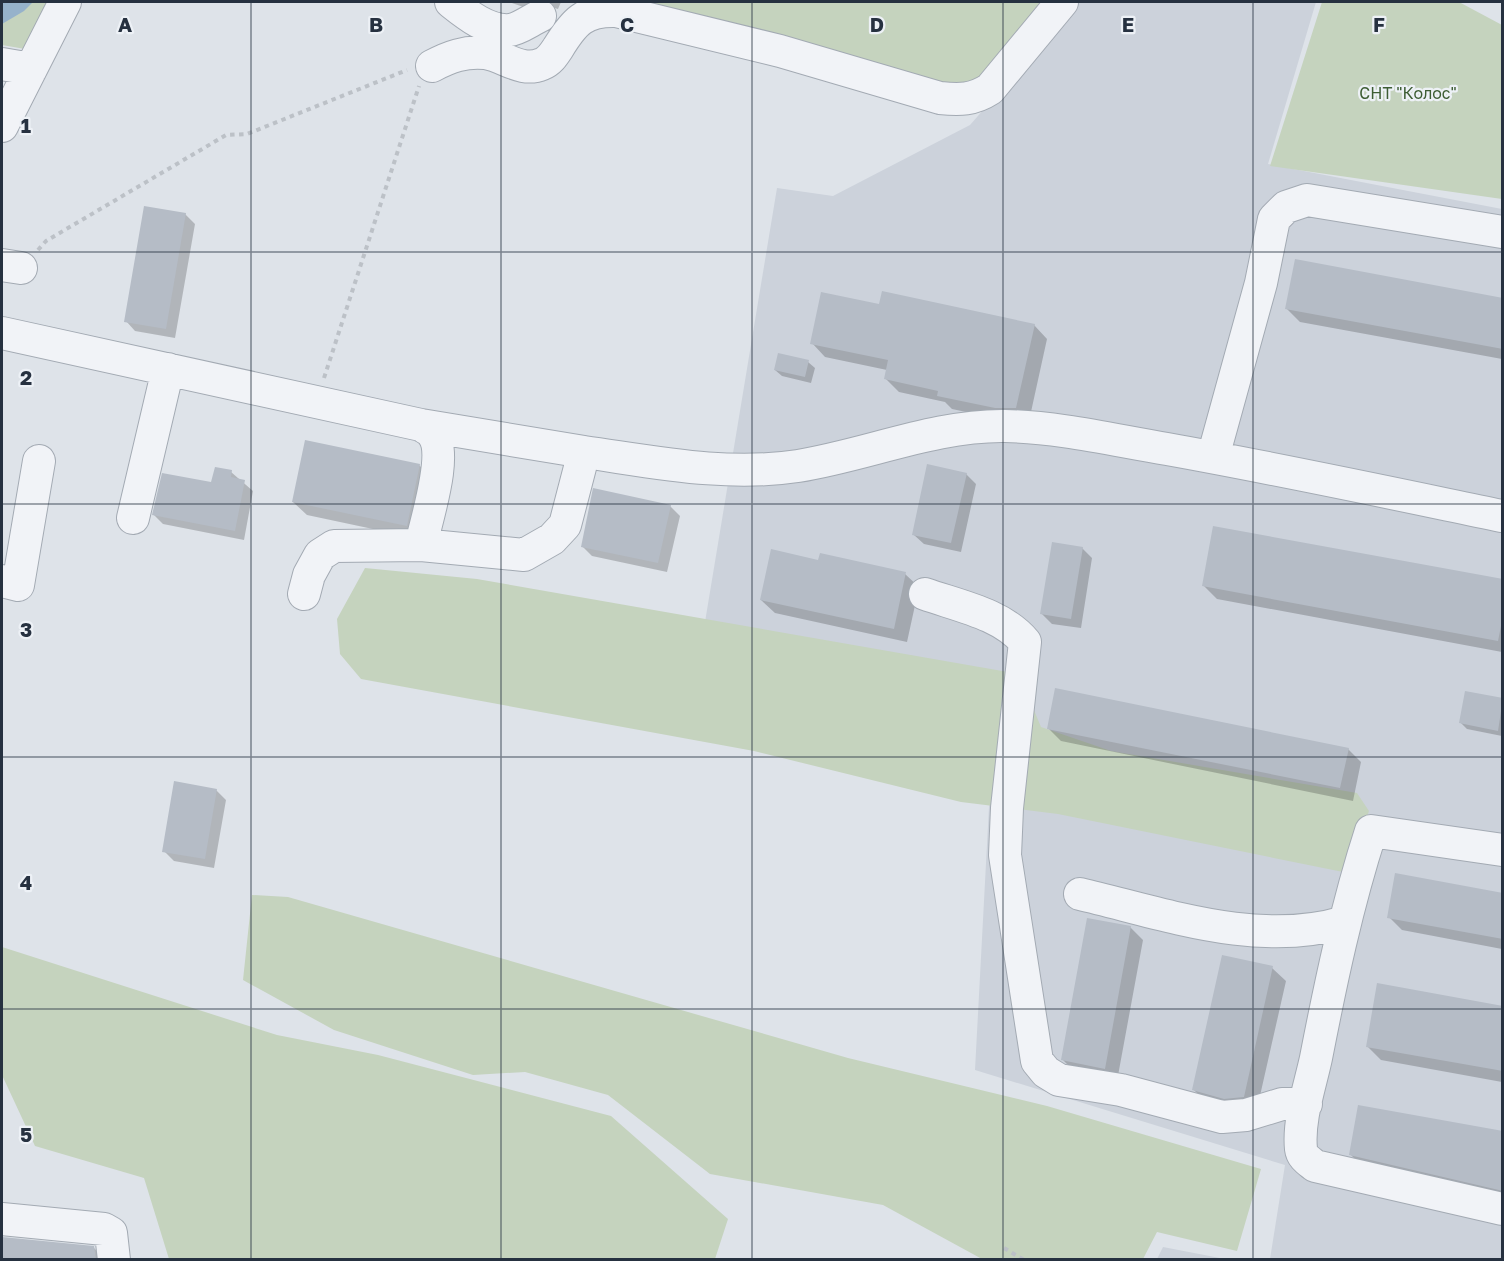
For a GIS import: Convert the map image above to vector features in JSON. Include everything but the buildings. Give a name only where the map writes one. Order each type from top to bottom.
[{"type":"street","points":[[2,126],[16,66],[65,2]]},
{"type":"street","points":[[451,2],[472,18],[510,30],[540,16]]},
{"type":"street","points":[[432,66],[451,56],[487,53],[520,66],[534,67],[545,63],[552,57],[575,23],[598,11],[616,11],[780,51],[940,98],[962,100],[979,96],[990,89],[1062,2]]},
{"type":"street","points":[[1213,458],[1261,283],[1274,219],[1286,207],[1307,200],[1503,232]]},
{"type":"street","points":[[2,333],[421,425],[713,471],[796,466],[861,454],[954,430],[1004,426],[1054,430],[1213,458],[1503,516]]},
{"type":"street","points":[[133,518],[168,369]]},
{"type":"street","points":[[421,425],[433,434],[438,449],[438,469],[421,544]]},
{"type":"street","points":[[304,594],[309,575],[320,555],[334,546],[421,544],[524,555],[543,544],[565,525],[584,452]]},
{"type":"street","points":[[2,581],[18,585],[39,461]]},
{"type":"street","points":[[925,594],[1002,622],[1017,632],[1025,642],[1007,808],[1005,855],[1037,1061],[1046,1072],[1059,1080],[1121,1090],[1222,1117],[1246,1115],[1282,1104],[1306,1104]]},
{"type":"street","points":[[1503,850],[1371,831],[1345,922],[1306,1104],[1301,1150],[1305,1158],[1315,1166],[1503,1209]]},
{"type":"street","points":[[1080,894],[1202,923],[1255,931],[1296,933],[1345,922]]},
{"type":"street","points":[[2,1219],[104,1229],[111,1233],[114,1260]]},
{"type":"path","points":[[11,266],[46,241],[226,135],[247,134],[400,71],[432,66]]},
{"type":"path","points":[[316,402],[416,92],[432,66]]},
{"type":"path","points":[[1004,1248],[1024,1260]]},
{"type":"shaded area","points":[[1078,2],[1316,2],[1268,164],[1502,209],[1502,1259],[1270,1259],[1285,1165],[975,1070],[989,807],[990,670],[704,628],[777,188],[833,196],[970,125]]},
{"type":"shaded area","points":[[1163,1247],[1225,1259],[1157,1259]]},
{"type":"green space","points":[[2,2],[54,2],[31,50],[2,45]]},
{"type":"green space","points":[[632,2],[1049,2],[980,78],[959,90]]},
{"type":"green space","name":"СНТ \"Колос\"","points":[[1322,2],[1459,2],[1502,25],[1502,199],[1270,166]]},
{"type":"green space","points":[[365,568],[477,579],[1019,674],[1041,727],[1111,751],[1357,793],[1369,811],[1348,873],[1058,814],[961,802],[754,751],[361,679],[340,654],[337,619]]},
{"type":"green space","points":[[252,895],[288,897],[848,1058],[1047,1106],[1261,1169],[1237,1251],[1157,1232],[1143,1259],[982,1259],[883,1205],[710,1174],[608,1095],[525,1072],[473,1075],[334,1030],[243,980]]},
{"type":"green space","points":[[2,947],[277,1035],[378,1055],[611,1116],[728,1219],[715,1259],[169,1259],[144,1178],[35,1146],[2,1075]]},
{"type":"water","points":[[2,2],[33,2],[24,11],[2,24]]}]
